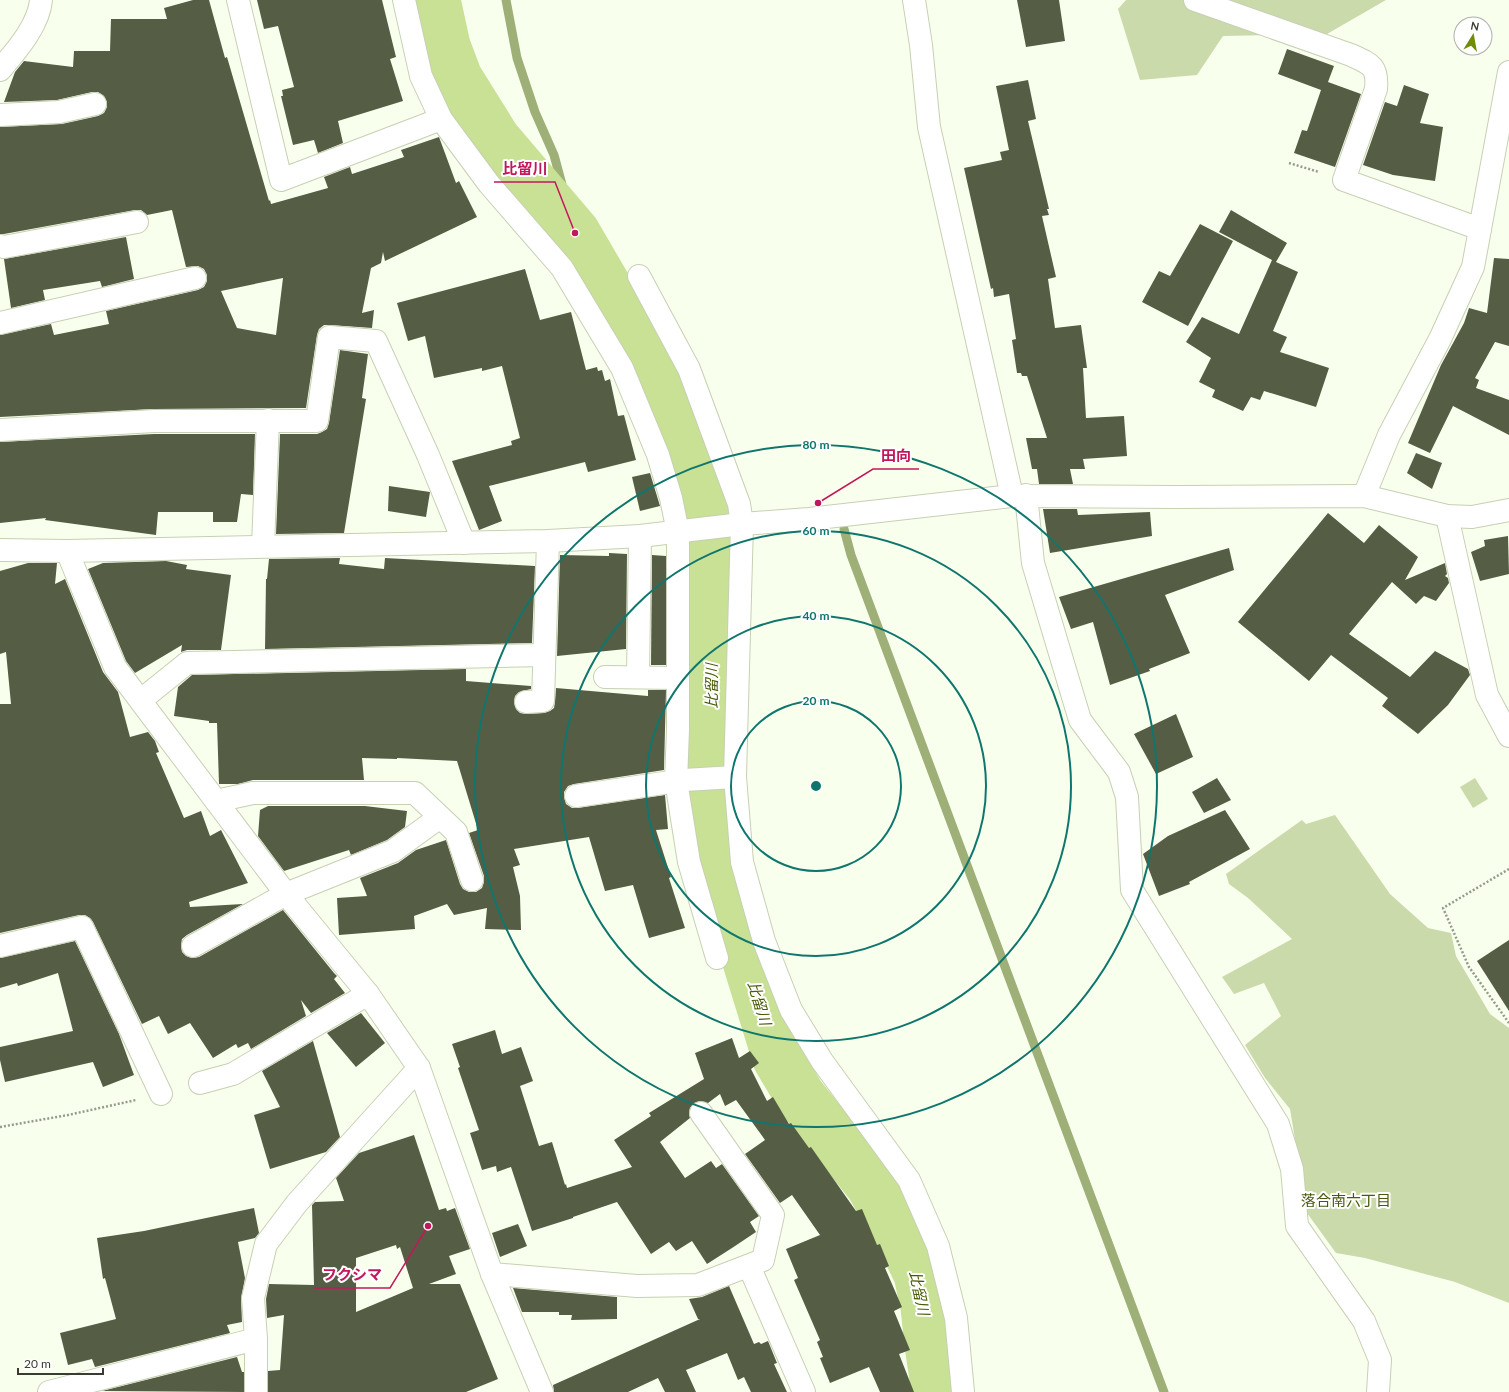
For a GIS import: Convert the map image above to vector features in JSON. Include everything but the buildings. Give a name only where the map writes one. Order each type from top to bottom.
[{"type":"street","points":[[0,70],[17,50],[35,21],[41,0]]},
{"type":"street","points":[[238,0],[280,180],[441,119]]},
{"type":"street","points":[[404,0],[420,76],[441,119],[489,184],[562,268],[622,368],[658,455],[683,531],[678,678],[680,780],[689,862],[716,958]]},
{"type":"street","points":[[914,0],[921,45],[929,127],[1019,496],[1033,563],[1080,720],[1119,772],[1126,796],[1132,890],[1278,1124],[1292,1169],[1297,1226],[1364,1321],[1380,1360],[1378,1392]]},
{"type":"street","points":[[1195,0],[1368,62],[1374,68],[1377,78],[1376,89],[1344,180],[1480,229]]},
{"type":"street","points":[[1364,496],[1389,435],[1440,339],[1473,267],[1509,72]]},
{"type":"street","points":[[0,115],[59,112],[95,104]]},
{"type":"street","points":[[0,246],[4,247],[137,222]]},
{"type":"street","points":[[639,276],[689,369],[739,504],[737,525],[730,777],[742,862],[764,941],[791,1010],[822,1061],[909,1180],[938,1246],[956,1318],[963,1392]]},
{"type":"street","points":[[0,323],[195,278]]},
{"type":"street","points":[[0,430],[154,421],[317,421],[329,337],[376,341],[428,455],[464,543]]},
{"type":"street","points":[[263,546],[268,420]]},
{"type":"street","points":[[0,550],[67,551],[548,541],[640,536],[1019,496],[1364,496],[1447,516],[1472,517],[1509,510]]},
{"type":"street","points":[[1447,516],[1487,695],[1509,736]]},
{"type":"street","points":[[638,677],[640,536]]},
{"type":"street","points":[[526,702],[543,701],[548,541]]},
{"type":"street","points":[[67,551],[115,667],[286,894],[368,994],[419,1068],[492,1274],[542,1392]]},
{"type":"street","points":[[141,700],[188,663],[544,655]]},
{"type":"street","points":[[604,677],[678,678]]},
{"type":"street","points":[[576,796],[680,780],[730,777]]},
{"type":"street","points":[[216,801],[253,793],[415,793],[456,832],[472,880]]},
{"type":"street","points":[[193,946],[286,894],[393,851],[440,816]]},
{"type":"street","points":[[0,946],[82,927],[161,1094]]},
{"type":"street","points":[[200,1083],[233,1074],[368,994]]},
{"type":"street","points":[[256,1392],[256,1339],[253,1298],[266,1244],[297,1203],[419,1068]]},
{"type":"street","points":[[492,1274],[637,1286],[698,1285],[763,1260],[773,1215],[701,1113]]},
{"type":"street","points":[[749,1266],[804,1392]]},
{"type":"street","points":[[49,1392],[256,1339]]},
{"type":"path","points":[[1289,163],[1344,180]]},
{"type":"path","points":[[1509,869],[1443,908],[1469,968],[1509,1023]]},
{"type":"path","points":[[0,1127],[68,1115],[161,1094]]},
{"type":"green space","points":[[1126,0],[1386,0],[1327,34],[1223,36],[1197,75],[1140,80],[1118,9]]},
{"type":"green space","points":[[1475,778],[1488,799],[1473,808],[1460,787]]},
{"type":"green space","points":[[1335,815],[1390,894],[1428,928],[1451,933],[1456,956],[1490,1014],[1509,1028],[1509,1303],[1455,1282],[1365,1258],[1336,1253],[1307,1213],[1290,1109],[1265,1078],[1245,1045],[1281,1016],[1264,983],[1234,994],[1222,977],[1292,939],[1248,898],[1229,884],[1226,874],[1302,820],[1306,824]]},
{"type":"waterway","name":"比留川","points":[[435,0],[445,46],[457,78],[495,139],[575,233],[632,331],[675,420],[690,458],[703,496],[712,555],[711,723],[708,752],[710,796],[720,871],[778,1059],[800,1096],[871,1185],[902,1239],[919,1274],[926,1307],[937,1392]]},
{"type":"waterway","points":[[506,0],[517,58],[535,112],[554,155],[575,233]]},
{"type":"waterway","points":[[844,529],[851,555],[1164,1392]]},
{"type":"place","name":"比留川","points":[[575,233]]},
{"type":"place","name":"田向","points":[[818,503]]},
{"type":"place","name":"フクシマ","points":[[428,1226]]},
{"type":"district","name":"落合南六丁目","points":[[1346,1200]]}]
